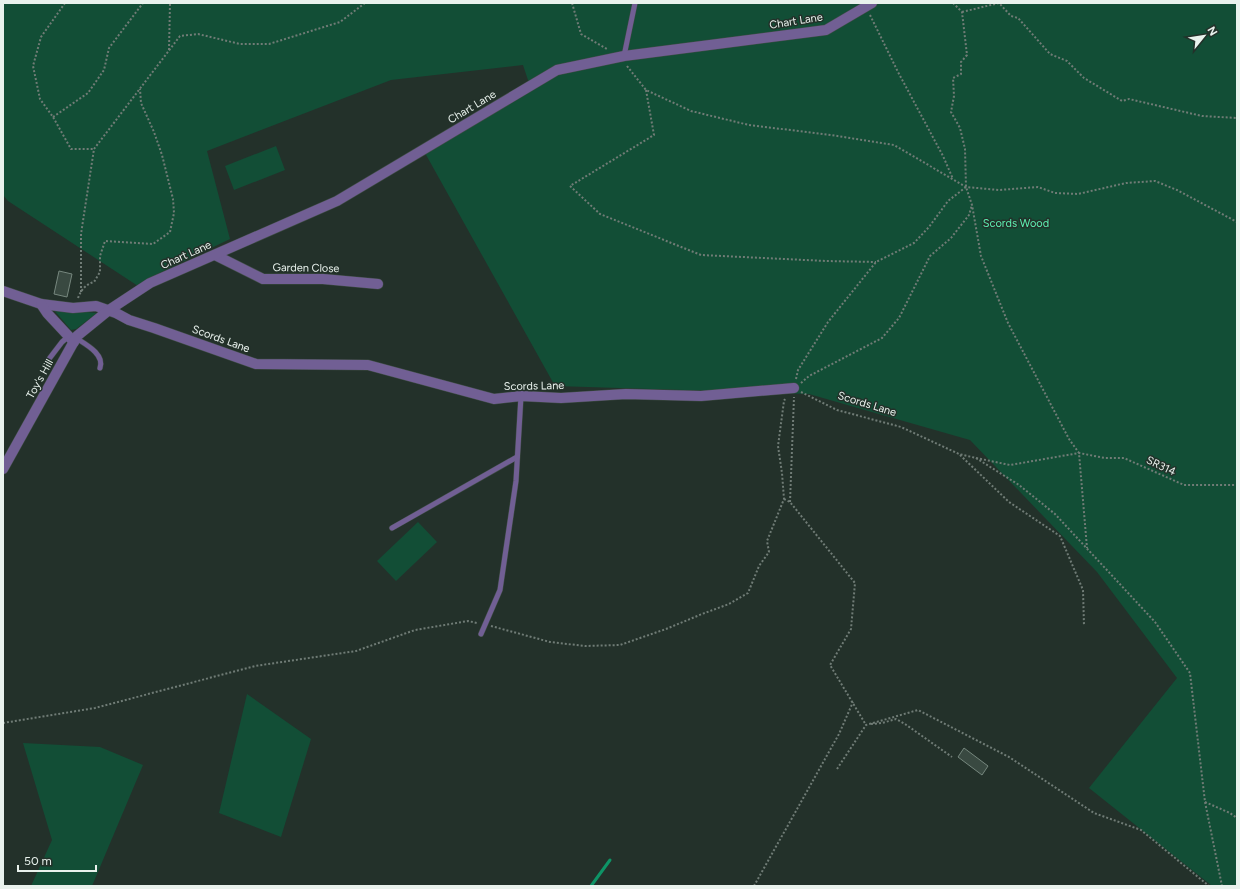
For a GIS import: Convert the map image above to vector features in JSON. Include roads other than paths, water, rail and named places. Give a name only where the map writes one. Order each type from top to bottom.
[{"type":"street","name":"Chart Lane","points":[[109,310],[150,284],[337,201],[557,70],[622,56],[826,30],[869,5]]},
{"type":"street","name":"Garden Close","points":[[215,255],[263,279],[323,279],[378,284]]},
{"type":"street","name":"Scords Lane","points":[[3,291],[41,304],[73,308],[96,306],[109,310],[129,320],[256,364],[368,365],[494,400],[521,396],[561,398],[626,394],[701,396],[794,388]]},
{"type":"street","points":[[41,304],[47,313],[73,339]]},
{"type":"street","name":"Toy's Hill","points":[[3,469],[73,339],[109,310]]},
{"type":"lane","points":[[622,56],[635,3]]},
{"type":"lane","points":[[49,359],[62,342],[73,339],[93,350],[100,358],[100,368]]},
{"type":"lane","points":[[481,634],[500,590],[516,481],[521,396]]},
{"type":"lane","points":[[392,528],[517,457]]},
{"type":"waterway","points":[[591,886],[610,860]]},
{"type":"park label","name":"Scords Wood","points":[[1016,223]]}]
